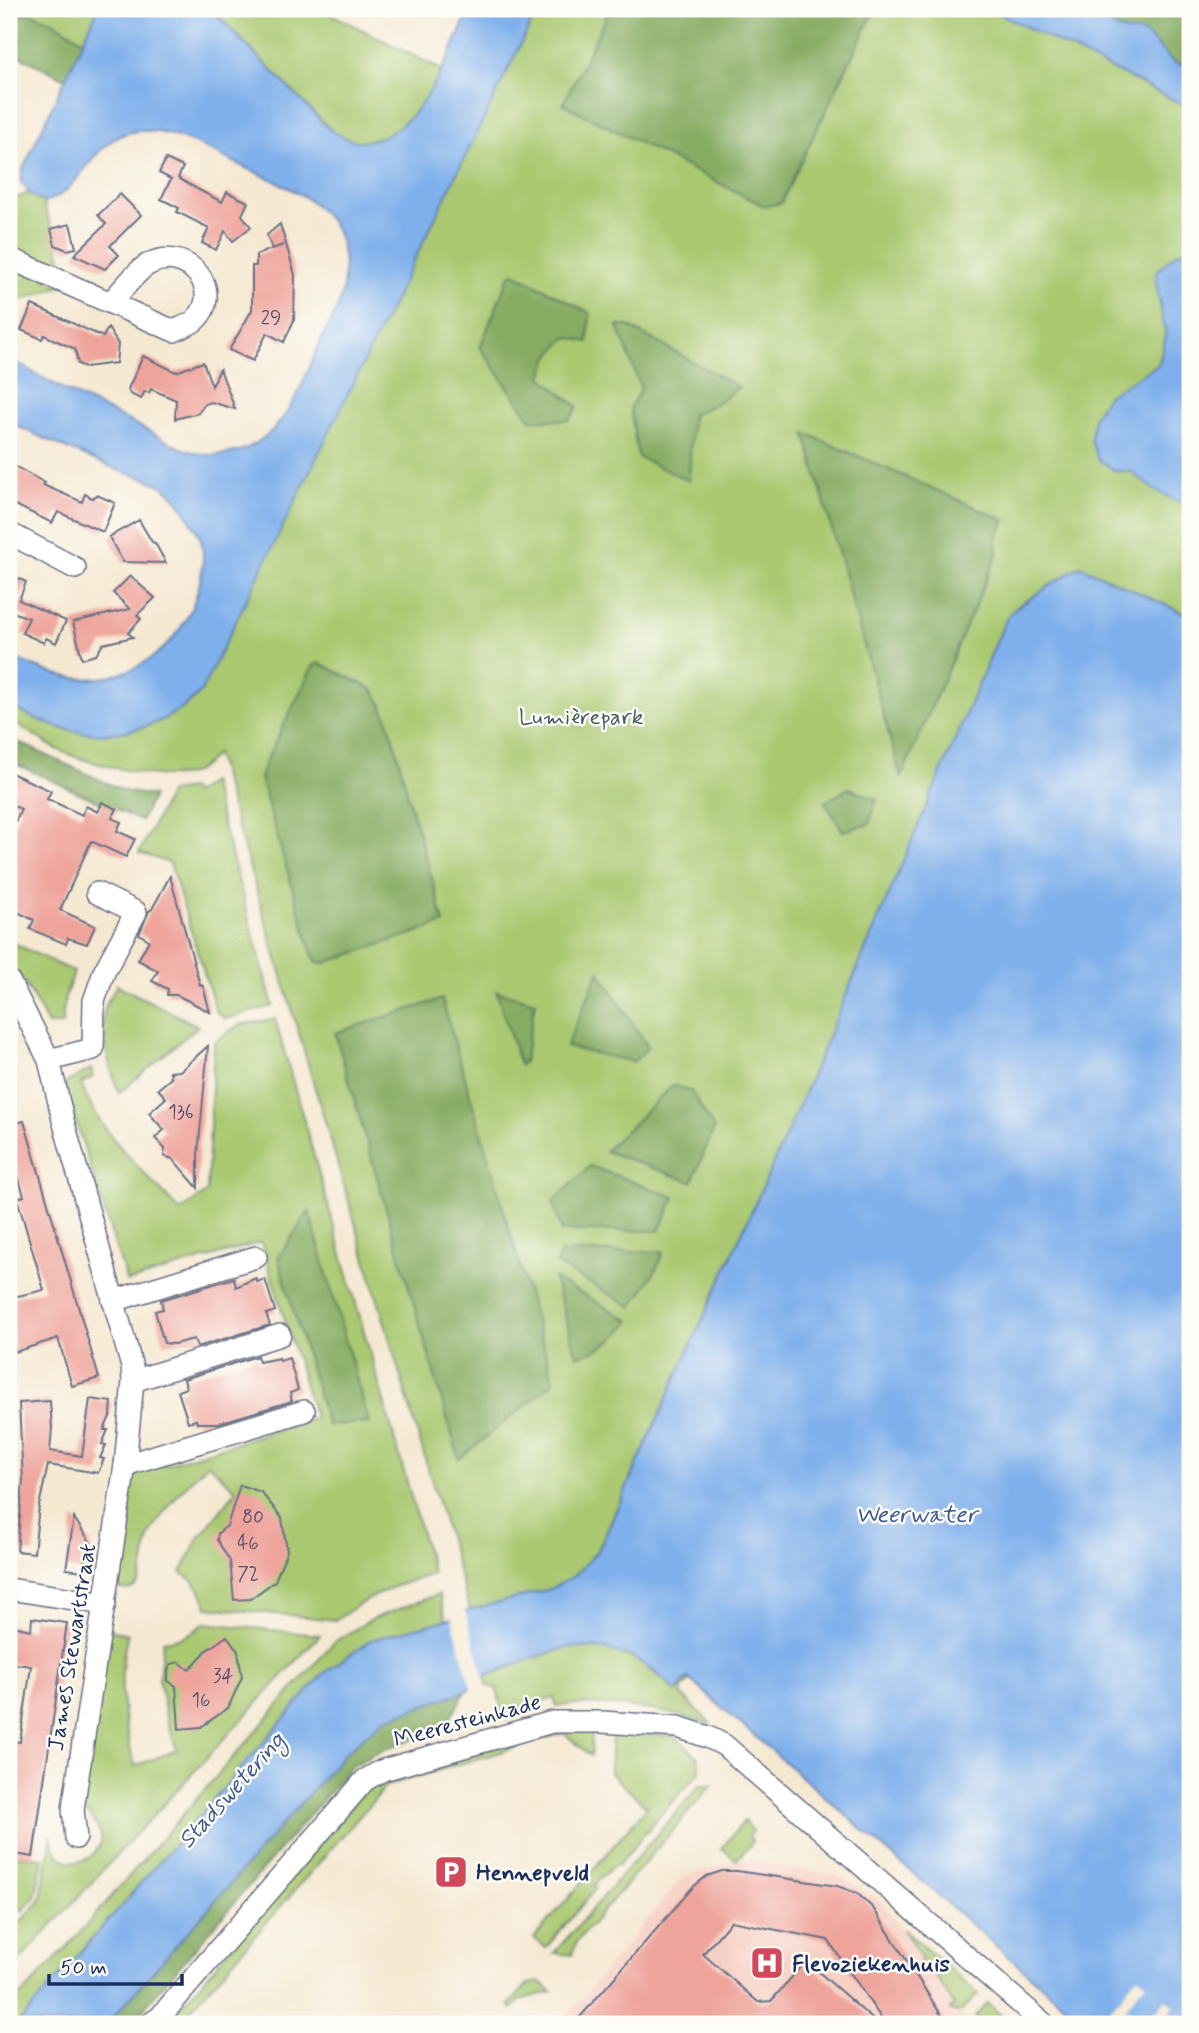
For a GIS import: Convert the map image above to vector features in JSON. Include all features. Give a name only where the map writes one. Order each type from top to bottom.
[{"type":"street","points":[[9,258],[111,302]]},
{"type":"street","points":[[9,533],[75,568]]},
{"type":"street","points":[[49,1060],[93,1049],[94,1001],[104,972],[136,912],[97,893]]},
{"type":"street","name":"James Stewartstraat","points":[[9,981],[49,1060],[132,1367],[125,1465],[73,1809],[76,1838]]},
{"type":"street","points":[[113,1301],[256,1257]]},
{"type":"street","points":[[133,1381],[280,1335]]},
{"type":"street","points":[[125,1465],[304,1411]]},
{"type":"street","points":[[9,1589],[105,1604]]},
{"type":"street","name":"Meeresteinkade","points":[[156,2022],[352,1793],[372,1775],[552,1722],[603,1722],[678,1727],[724,1745],[1044,2024]]},
{"type":"shaded area","name":"Flevoziekenhuis","points":[[740,1859],[838,1876],[881,1901],[966,2024],[560,2024],[684,1876]]},
{"type":"green space","points":[[9,9],[98,9],[83,41],[40,17],[9,15]]},
{"type":"green space","points":[[211,9],[321,9],[442,70],[428,95],[409,119],[385,135],[371,140],[350,140],[331,130]]},
{"type":"green space","name":"Lumièrepark","points":[[536,9],[990,9],[1190,108],[1190,247],[1174,255],[1156,283],[1166,336],[1159,364],[1108,395],[1113,470],[1131,472],[1155,490],[1190,507],[1190,616],[1080,566],[1014,609],[1005,622],[789,1129],[598,1550],[573,1577],[551,1589],[470,1610],[216,754],[199,769],[186,775],[158,775],[119,769],[55,748],[9,719],[9,706],[58,727],[100,734],[153,724],[184,707],[198,695]]},
{"type":"green space","points":[[610,9],[875,9],[781,203],[764,206],[563,104]]},
{"type":"green space","points":[[1072,9],[1190,9],[1190,67],[1173,62],[1148,36],[1140,32],[1126,32]]},
{"type":"green space","points":[[30,13],[53,21],[83,41],[65,79],[9,51],[9,15]]},
{"type":"green space","points":[[29,193],[43,202],[66,273],[9,247],[9,201]]},
{"type":"green space","points":[[9,263],[62,286],[9,304]]},
{"type":"green space","points":[[514,273],[590,313],[588,342],[567,337],[549,356],[542,377],[578,407],[569,420],[531,420],[480,347],[509,276]]},
{"type":"green space","points":[[618,326],[628,326],[739,387],[717,403],[692,415],[689,481],[638,457],[630,407],[641,389]]},
{"type":"green space","points":[[805,433],[1005,520],[996,541],[997,555],[901,778]]},
{"type":"green space","points":[[319,663],[371,688],[378,697],[395,743],[444,923],[325,963],[317,962],[312,954],[260,778],[313,666]]},
{"type":"green space","points":[[9,738],[124,791],[153,796],[141,821],[9,761]]},
{"type":"green space","points":[[211,782],[273,1006],[225,1019],[216,1011],[170,863],[139,853],[170,792],[190,789],[194,794]]},
{"type":"green space","points":[[849,788],[877,799],[869,824],[843,831],[825,802]]},
{"type":"green space","points":[[9,941],[74,972],[65,997],[62,1024],[48,1024],[25,983],[9,962]]},
{"type":"green space","points":[[599,971],[648,1047],[634,1062],[566,1047]]},
{"type":"green space","points":[[117,985],[198,1026],[119,1093],[109,1061],[103,1026],[106,1005]]},
{"type":"green space","points":[[496,991],[535,1002],[524,1062],[520,1065]]},
{"type":"green space","points":[[442,999],[554,1382],[459,1459],[335,1033]]},
{"type":"green space","points":[[275,1019],[433,1574],[393,1587],[361,1603],[336,1620],[207,1607],[198,1587],[181,1573],[198,1539],[236,1491],[208,1463],[176,1497],[150,1535],[143,1571],[135,1587],[125,1590],[115,1587],[132,1475],[315,1418],[261,1242],[127,1282],[64,1084],[91,1069],[93,1077],[81,1083],[99,1119],[124,1152],[180,1211],[207,1192],[214,1042],[239,1025]]},
{"type":"green space","points":[[673,1085],[691,1091],[714,1129],[692,1182],[605,1151]]},
{"type":"green space","points":[[590,1166],[675,1197],[659,1231],[562,1231],[553,1202]]},
{"type":"green space","points":[[309,1211],[369,1423],[327,1425],[278,1258]]},
{"type":"green space","points":[[561,1252],[663,1252],[657,1268],[632,1307],[556,1264]]},
{"type":"green space","points":[[554,1278],[630,1321],[607,1344],[577,1356]]},
{"type":"green space","points":[[439,1594],[446,1620],[371,1640],[324,1673],[18,2024],[9,2024],[9,2001],[25,1992],[69,1945],[334,1642],[372,1619]]},
{"type":"green space","points":[[204,1623],[320,1635],[9,1972],[9,1934],[40,1901],[52,1835],[56,1852],[71,1862],[91,1856],[99,1845],[96,1825],[77,1803],[110,1630],[128,1634],[122,1666],[122,1700],[135,1766],[177,1750],[166,1717],[159,1679],[163,1641],[185,1636]]},
{"type":"green space","points":[[569,1647],[603,1649],[628,1656],[650,1669],[676,1691],[687,1678],[690,1680],[681,1694],[711,1724],[634,1708],[556,1706],[554,1698],[502,1713],[497,1689],[488,1686],[485,1677]]},
{"type":"green space","points":[[466,1691],[444,1729],[396,1745],[350,1768],[130,2024],[109,2022],[344,1754],[385,1719]]},
{"type":"green space","points":[[548,1729],[588,1729],[592,1734],[591,1756],[564,1733],[386,1786],[178,2024],[166,2024],[372,1782]]},
{"type":"green space","points":[[615,1731],[674,1736],[698,1757],[700,1772],[618,1866],[615,1864],[593,1886],[596,1888],[546,1948],[534,1938],[647,1807],[610,1773],[612,1735]]},
{"type":"green space","points":[[700,1785],[712,1785],[576,1942],[572,1955],[554,1953]]},
{"type":"green space","points":[[744,1821],[753,1831],[749,1837],[753,1842],[736,1860],[722,1848]]},
{"type":"green space","points":[[9,1855],[43,1858],[35,1897],[22,1911],[9,1898]]},
{"type":"green space","points":[[903,1929],[978,1994],[962,2011],[956,2013],[950,2010],[954,2005],[929,1966],[924,1969],[919,1962],[922,1959]]},
{"type":"green space","points":[[541,1982],[552,1992],[522,1999],[512,2009],[509,2005],[528,1984]]},
{"type":"green space","points":[[987,2003],[1011,2024],[983,2024],[975,2017]]},
{"type":"water","points":[[98,9],[211,9],[330,130],[355,141],[377,139],[397,129],[414,113],[441,72],[470,9],[538,9],[201,692],[187,704],[155,723],[102,734],[58,727],[9,706],[9,656],[58,675],[84,679],[111,676],[143,663],[169,642],[188,615],[201,577],[202,545],[183,508],[165,488],[9,422],[9,357],[55,385],[182,448],[202,454],[226,454],[247,448],[266,436],[293,403],[339,303],[344,273],[339,237],[318,207],[281,184],[172,135],[148,131],[129,133],[113,139],[57,197],[43,202],[29,193],[21,182],[23,169]]},
{"type":"water","points":[[990,9],[1072,9],[1126,32],[1140,32],[1148,36],[1173,62],[1190,67],[1190,108]]},
{"type":"water","points":[[1190,247],[1190,507],[1154,490],[1131,472],[1114,470],[1098,459],[1091,440],[1094,416],[1108,395],[1159,364],[1166,336],[1156,272],[1174,255]]},
{"type":"water","name":"Weerwater","points":[[1080,566],[1190,616],[1190,2024],[1086,2024],[688,1678],[676,1692],[658,1674],[631,1656],[601,1648],[569,1647],[491,1673],[466,1691],[385,1719],[344,1754],[107,2024],[18,2024],[324,1673],[371,1640],[551,1589],[573,1577],[598,1551],[789,1129],[1005,622],[1014,609]]},
{"type":"pier","points":[[465,1611],[485,1681],[472,1691],[451,1615]]},
{"type":"pier","points":[[1138,1975],[1146,1982],[1125,2008],[1145,2024],[1128,2024],[1110,2010]]},
{"type":"pier","points":[[1166,1999],[1175,2006],[1160,2024],[1146,2024]]},
{"type":"building","points":[[166,159],[183,167],[178,178],[199,190],[222,202],[227,192],[248,202],[242,215],[251,227],[233,241],[225,231],[216,250],[202,243],[209,228],[177,212],[179,208],[161,199],[171,179],[159,173]]},
{"type":"building","points":[[120,194],[141,215],[110,246],[119,255],[105,269],[74,255],[106,224],[98,215]]},
{"type":"building","points":[[70,224],[76,248],[67,250],[55,245],[51,229]]},
{"type":"building","points":[[280,224],[295,275],[294,320],[284,342],[267,333],[253,361],[229,350],[252,310],[252,266],[256,266],[256,255],[283,245],[272,249],[267,235]]},
{"type":"building","points":[[32,305],[103,337],[108,328],[118,344],[116,363],[85,367],[78,364],[75,349],[44,335],[42,339],[21,330]]},
{"type":"building","points":[[143,356],[176,372],[203,362],[212,386],[220,369],[235,409],[211,402],[205,404],[198,413],[175,419],[176,400],[151,389],[149,393],[145,391],[141,399],[130,394],[128,389]]},
{"type":"building","points":[[9,463],[45,483],[43,485],[82,502],[85,494],[92,498],[97,495],[115,503],[103,532],[58,512],[52,523],[9,502]]},
{"type":"building","points":[[139,520],[166,563],[123,562],[109,537]]},
{"type":"building","points":[[9,574],[26,582],[19,600],[66,621],[56,643],[46,638],[44,643],[22,633],[29,618],[13,612],[9,622]]},
{"type":"building","points":[[130,576],[155,598],[137,615],[141,619],[128,633],[133,637],[103,644],[96,655],[82,659],[73,622],[130,609],[113,593]]},
{"type":"building","points":[[9,772],[51,791],[47,799],[82,815],[86,806],[98,812],[102,802],[117,809],[112,818],[121,822],[117,831],[135,839],[126,857],[91,841],[60,910],[95,926],[87,944],[68,938],[66,944],[30,929],[34,920],[9,908],[9,836],[21,809],[9,804]]},
{"type":"building","points":[[170,876],[210,1012],[177,995],[167,995],[168,989],[152,981],[158,971],[138,960],[149,940],[139,934]]},
{"type":"building","points":[[208,1046],[198,1154],[198,1188],[173,1159],[164,1156],[165,1149],[155,1138],[164,1130],[149,1113],[166,1098],[158,1089],[171,1078],[170,1072],[180,1071]]},
{"type":"building","points":[[24,1121],[99,1378],[72,1386],[58,1338],[15,1352],[9,1298],[44,1290],[17,1198],[24,1196],[9,1145],[9,1125]]},
{"type":"building","points":[[234,1278],[236,1287],[256,1278],[257,1282],[265,1279],[275,1311],[266,1314],[270,1325],[197,1347],[194,1339],[174,1344],[164,1343],[155,1311],[163,1309],[161,1300]]},
{"type":"building","points":[[257,1356],[259,1362],[289,1358],[298,1390],[290,1393],[292,1401],[219,1423],[197,1423],[196,1420],[188,1422],[178,1391],[186,1388],[184,1379]]},
{"type":"building","points":[[90,1399],[112,1402],[111,1414],[104,1430],[108,1430],[102,1444],[106,1445],[100,1458],[104,1459],[98,1473],[48,1465],[39,1506],[34,1553],[17,1551],[23,1480],[19,1403],[50,1401],[50,1451],[82,1456]]},
{"type":"building","points":[[240,1485],[261,1492],[282,1518],[287,1551],[275,1581],[250,1599],[234,1600],[230,1561],[217,1540],[218,1533],[227,1526]]},
{"type":"building","points":[[74,1518],[91,1543],[90,1558],[85,1557],[83,1571],[66,1569]]},
{"type":"building","points":[[32,1618],[67,1623],[33,1857],[9,1853],[9,1818],[13,1789],[9,1788],[11,1741],[20,1742],[31,1666],[9,1663],[9,1625],[31,1630]]},
{"type":"building","points":[[227,1636],[238,1651],[242,1677],[228,1708],[201,1727],[179,1729],[176,1686],[168,1681],[171,1664],[179,1662],[189,1670],[207,1650]]},
{"type":"building","name":"Flevoziekenhuis","points":[[722,1871],[837,1886],[857,1893],[873,1908],[947,2024],[885,2024],[828,1940],[731,1921],[703,1954],[758,2002],[771,2001],[806,1961],[878,2024],[574,2024],[693,1887],[707,1876]]},
{"type":"place","name":"Hennepveld","points":[[451,1872]]},
{"type":"place","name":"Flevoziekenhuis","points":[[767,1963]]},
{"type":"water label","name":"Stadswetering","points":[[231,1790]]}]
